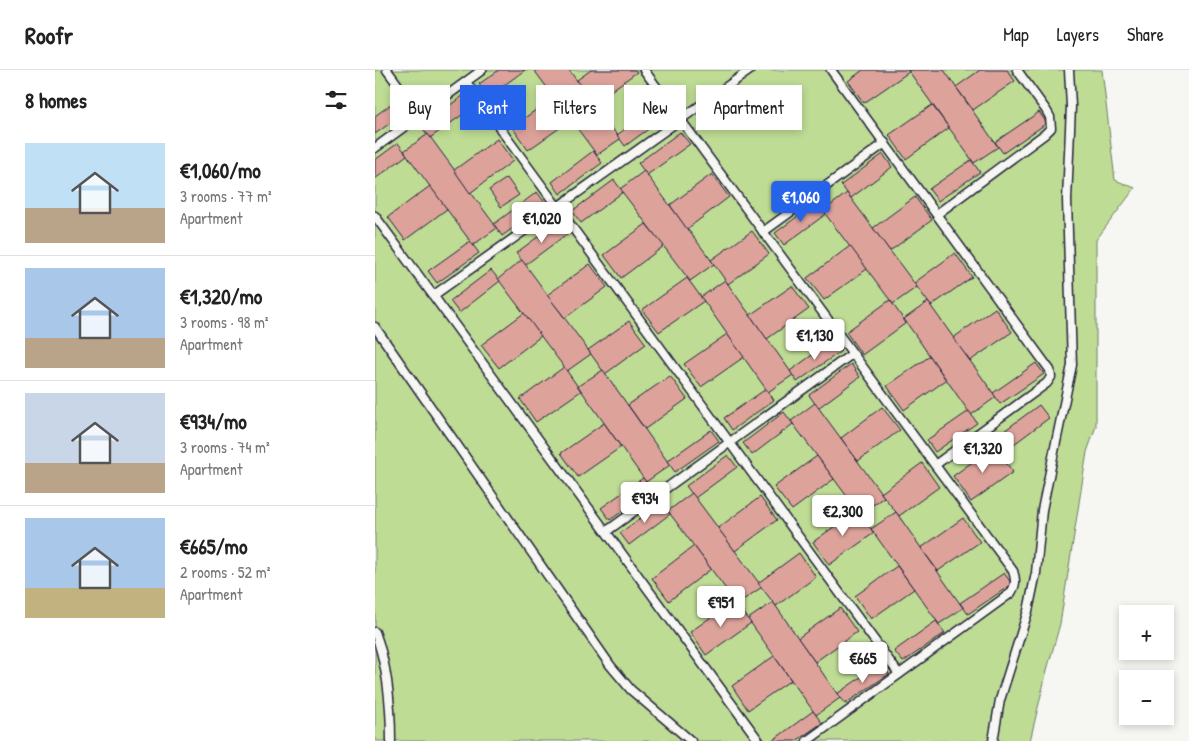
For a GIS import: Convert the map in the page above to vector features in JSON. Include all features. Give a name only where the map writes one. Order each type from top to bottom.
[{"type":"lane","points":[[387,70],[398,85]]},
{"type":"lane","points":[[450,93],[482,70]]},
{"type":"lane","points":[[644,70],[655,85]]},
{"type":"lane","points":[[686,116],[750,70]]},
{"type":"lane","points":[[831,70],[1050,370],[1051,377],[1047,383],[935,465]]},
{"type":"lane","points":[[937,214],[1051,128],[1050,116],[1017,70]]},
{"type":"lane","points":[[993,741],[1000,700],[1028,611],[1036,573],[1041,510],[1072,365],[1067,200],[1071,106],[1069,70]]},
{"type":"lane","points":[[466,82],[899,674]]},
{"type":"lane","points":[[686,127],[1013,570],[1016,586],[1011,593],[807,741]]},
{"type":"lane","points":[[375,148],[400,130]]},
{"type":"lane","points":[[433,295],[667,130]]},
{"type":"lane","points":[[763,232],[885,143]]},
{"type":"lane","points":[[375,216],[759,741]]},
{"type":"lane","points":[[375,327],[610,665],[631,690],[691,741]]},
{"type":"lane","points":[[607,531],[853,354]]},
{"type":"lane","points":[[375,632],[386,671],[391,708],[391,741]]},
{"type":"green space","points":[[375,70],[1102,70],[1115,180],[1135,188],[1096,240],[1096,426],[1087,452],[1060,624],[1030,741],[375,741]]},
{"type":"building","points":[[499,70],[525,70],[504,85],[479,84]]},
{"type":"building","points":[[534,70],[569,70],[580,85],[545,85]]},
{"type":"building","points":[[591,70],[635,70],[637,72],[614,89],[614,85],[581,85],[577,80]]},
{"type":"building","points":[[863,70],[908,70],[909,72],[864,103],[848,81]]},
{"type":"building","points":[[908,70],[944,70],[998,147],[974,163]]},
{"type":"building","points":[[980,70],[1007,70],[1015,81],[973,110],[956,87]]},
{"type":"building","points":[[460,98],[460,116],[450,124],[450,105]]},
{"type":"building","points":[[390,105],[390,123],[375,134],[375,116]]},
{"type":"building","points":[[932,105],[949,128],[906,159],[889,135]]},
{"type":"building","points":[[536,110],[536,130],[557,130],[528,150],[514,130],[526,130],[526,117]]},
{"type":"building","points":[[1039,112],[1047,123],[1003,153],[995,142]]},
{"type":"building","points":[[424,130],[441,130],[430,138]]},
{"type":"building","points":[[578,130],[613,130],[620,139],[597,155]]},
{"type":"building","points":[[624,130],[647,130],[625,146],[617,135]]},
{"type":"building","points":[[680,132],[690,144],[647,175],[638,163]]},
{"type":"building","points":[[428,134],[497,228],[473,245],[404,151]]},
{"type":"building","points":[[497,139],[513,161],[470,193],[454,170]]},
{"type":"building","points":[[398,143],[407,155],[375,179],[375,160]]},
{"type":"building","points":[[593,151],[602,163],[560,194],[552,182]]},
{"type":"building","points":[[883,154],[892,167],[851,198],[841,185]]},
{"type":"building","points":[[971,160],[980,172],[938,201],[929,189]]},
{"type":"building","points":[[644,171],[714,264],[690,281],[620,189]]},
{"type":"building","points":[[712,174],[729,197],[687,229],[670,205]]},
{"type":"building","points":[[507,178],[519,195],[501,207],[489,190]]},
{"type":"building","points":[[614,180],[623,192],[581,223],[572,211]]},
{"type":"building","points":[[430,186],[447,209],[405,240],[388,217]]},
{"type":"building","points":[[537,192],[546,204],[502,236],[494,224]]},
{"type":"building","points":[[847,193],[917,287],[893,304],[823,211]]},
{"type":"building","points":[[915,197],[932,220],[890,251],[873,228]]},
{"type":"building","points":[[817,202],[826,214],[784,245],[775,233]]},
{"type":"building","points":[[558,222],[567,234],[525,265],[516,253]]},
{"type":"building","points":[[646,224],[664,246],[621,278],[604,255]]},
{"type":"building","points":[[752,231],[769,254],[728,284],[711,260]]},
{"type":"building","points":[[470,241],[479,253],[437,283],[428,271]]},
{"type":"building","points":[[850,246],[867,269],[824,300],[807,278]]},
{"type":"building","points":[[955,253],[972,277],[931,306],[914,283]]},
{"type":"building","points":[[522,260],[591,354],[567,371],[498,279]]},
{"type":"building","points":[[590,264],[607,287],[565,318],[547,295]]},
{"type":"building","points":[[491,270],[500,281],[459,313],[450,301]]},
{"type":"building","points":[[687,278],[704,301],[659,332],[642,310]]},
{"type":"building","points":[[725,280],[793,375],[768,392],[701,297]]},
{"type":"building","points":[[792,286],[809,309],[767,339],[750,315]]},
{"type":"building","points":[[890,300],[906,323],[862,355],[846,332]]},
{"type":"building","points":[[928,302],[996,397],[971,415],[904,319]]},
{"type":"building","points":[[995,308],[1012,332],[970,361],[953,338]]},
{"type":"building","points":[[524,313],[541,336],[499,368],[481,345]]},
{"type":"building","points":[[629,321],[646,344],[605,374],[588,350]]},
{"type":"building","points":[[727,334],[744,357],[701,387],[684,364]]},
{"type":"building","points":[[833,340],[841,351],[797,382],[790,371]]},
{"type":"building","points":[[930,356],[946,380],[904,410],[887,386]]},
{"type":"building","points":[[1036,363],[1044,374],[1000,404],[993,393]]},
{"type":"building","points":[[851,364],[860,377],[818,408],[809,395]]},
{"type":"building","points":[[564,367],[581,391],[536,422],[520,399]]},
{"type":"building","points":[[603,370],[670,465],[646,482],[578,386]]},
{"type":"building","points":[[670,376],[687,399],[645,429],[628,405]]},
{"type":"building","points":[[766,389],[774,400],[732,430],[724,418]]},
{"type":"building","points":[[815,403],[884,497],[860,514],[791,421]]},
{"type":"building","points":[[1039,405],[1049,418],[1014,444],[1004,431]]},
{"type":"building","points":[[882,407],[900,430],[858,461],[841,438]]},
{"type":"building","points":[[969,411],[977,423],[935,452],[927,440]]},
{"type":"building","points":[[784,412],[793,424],[752,455],[743,443]]},
{"type":"building","points":[[604,423],[621,447],[578,477],[561,453]]},
{"type":"building","points":[[711,430],[719,441],[675,472],[667,461]]},
{"type":"building","points":[[994,446],[1013,472],[971,502],[953,476]]},
{"type":"building","points":[[728,455],[737,467],[695,498],[686,486]]},
{"type":"building","points":[[817,456],[834,479],[792,510],[774,487]]},
{"type":"building","points":[[922,463],[939,487],[899,516],[881,493]]},
{"type":"building","points":[[643,478],[652,490],[610,520],[601,508]]},
{"type":"building","points":[[692,493],[762,587],[737,604],[668,511]]},
{"type":"building","points":[[760,497],[777,520],[735,551],[718,528]]},
{"type":"building","points":[[661,503],[670,514],[629,545],[620,533]]},
{"type":"building","points":[[857,510],[874,533],[829,565],[813,542]]},
{"type":"building","points":[[896,512],[963,608],[939,624],[871,529]]},
{"type":"building","points":[[963,518],[980,542],[938,571],[921,548]]},
{"type":"building","points":[[694,546],[711,569],[669,601],[652,578]]},
{"type":"building","points":[[799,553],[816,577],[776,606],[758,583]]},
{"type":"building","points":[[897,566],[914,589],[871,619],[855,596]]},
{"type":"building","points":[[1004,573],[1012,584],[968,614],[960,603]]},
{"type":"building","points":[[735,600],[751,623],[706,655],[690,632]]},
{"type":"building","points":[[773,602],[840,698],[816,715],[748,619]]},
{"type":"building","points":[[840,608],[857,632],[815,662],[798,638]]},
{"type":"building","points":[[936,621],[945,633],[903,662],[894,651]]},
{"type":"building","points":[[774,656],[791,680],[748,710],[732,686]]},
{"type":"building","points":[[881,663],[889,674],[845,704],[837,694]]},
{"type":"building","points":[[813,711],[822,723],[796,741],[772,741]]}]
